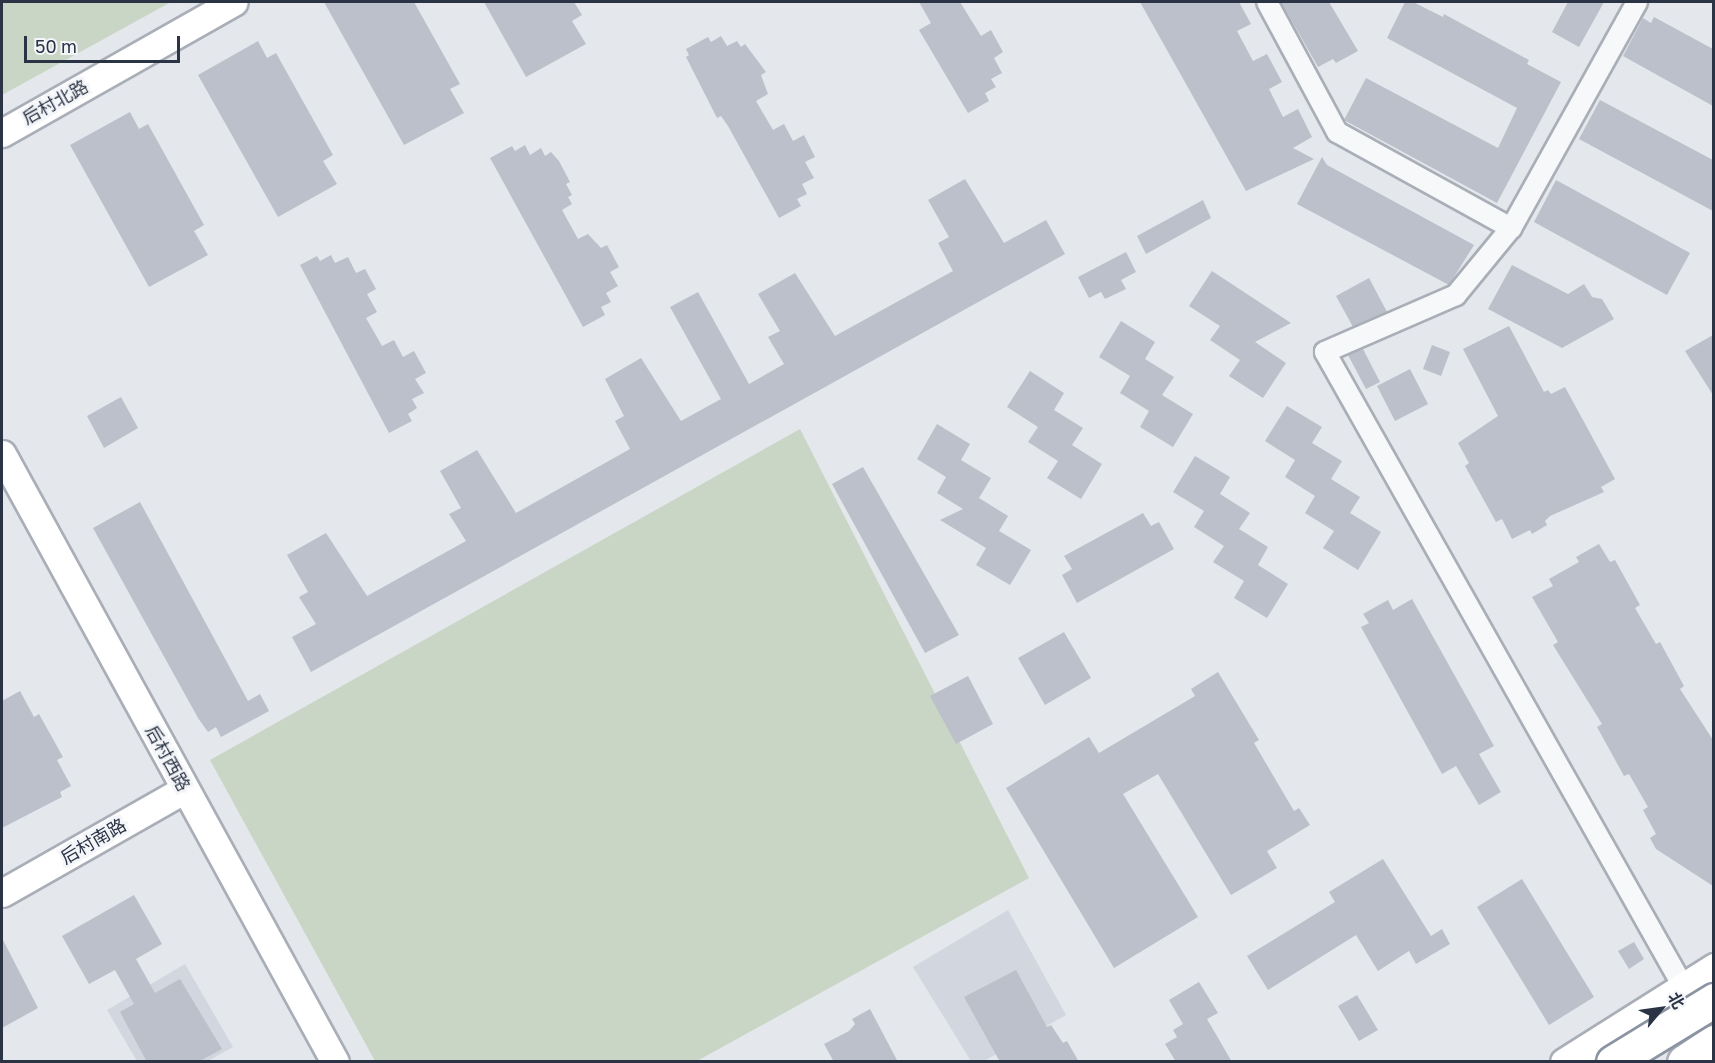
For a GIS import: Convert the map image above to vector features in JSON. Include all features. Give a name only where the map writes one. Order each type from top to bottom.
[{"type":"highway","points":[[1613,1062],[1707,979]]},
{"type":"highway","points":[[1684,1062],[1713,1042]]},
{"type":"street","name":"后村北路","points":[[2,133],[234,2]]},
{"type":"street","points":[[1267,2],[1337,132],[1511,228]]},
{"type":"street","points":[[1637,2],[1511,228],[1456,295],[1325,352],[1707,979],[1713,1042]]},
{"type":"street","name":"后村西路","points":[[2,454],[335,1062]]},
{"type":"street","name":"后村南路","points":[[2,893],[185,789]]},
{"type":"street","points":[[1564,1062],[1707,979]]},
{"type":"shaded area","points":[[1008,910],[1066,1015],[984,1061],[971,1061],[913,967]]},
{"type":"shaded area","points":[[185,964],[233,1047],[208,1061],[137,1061],[107,1010]]},
{"type":"green space","points":[[2,2],[171,2],[2,95]]},
{"type":"green space","points":[[800,429],[1029,878],[697,1061],[375,1061],[210,760]]},
{"type":"building","points":[[324,2],[414,2],[460,84],[450,89],[464,113],[404,145]]},
{"type":"building","points":[[484,2],[574,2],[582,15],[572,21],[586,44],[526,77]]},
{"type":"building","points":[[919,2],[960,2],[981,36],[991,30],[1003,52],[994,58],[1002,73],[991,79],[996,87],[985,93],[989,101],[968,113],[919,30],[931,23]]},
{"type":"building","points":[[1140,2],[1239,2],[1251,24],[1237,31],[1253,61],[1267,54],[1282,82],[1269,89],[1283,117],[1298,109],[1312,137],[1293,148],[1314,159],[1246,191]]},
{"type":"building","points":[[1281,2],[1329,2],[1358,51],[1336,63],[1333,59],[1318,67]]},
{"type":"building","points":[[1405,2],[1413,2],[1443,17],[1444,14],[1529,60],[1527,64],[1561,82],[1497,203],[1344,120],[1366,78],[1498,148],[1517,108],[1387,38]]},
{"type":"building","points":[[1568,2],[1604,2],[1579,47],[1552,32]]},
{"type":"building","points":[[1654,17],[1713,49],[1713,106],[1623,56],[1643,18],[1651,23]]},
{"type":"building","points":[[721,36],[727,46],[737,41],[741,47],[745,44],[766,72],[761,75],[768,94],[756,101],[773,130],[784,124],[793,141],[804,135],[815,157],[805,162],[814,178],[802,184],[807,194],[797,199],[801,206],[779,218],[728,126],[721,116],[717,118],[686,57],[689,55],[686,49],[708,37],[711,42]]},
{"type":"building","points":[[258,41],[267,58],[276,53],[333,155],[323,161],[337,184],[278,217],[198,75]]},
{"type":"building","points":[[1600,100],[1713,160],[1713,211],[1579,139]]},
{"type":"building","points":[[130,112],[139,129],[148,124],[204,225],[194,231],[208,255],[149,287],[70,145]]},
{"type":"building","points":[[525,145],[530,155],[541,148],[545,156],[551,152],[559,161],[570,182],[566,184],[572,195],[568,197],[572,204],[562,210],[578,239],[588,234],[601,248],[607,245],[619,267],[610,272],[618,286],[606,293],[611,302],[601,307],[605,315],[583,327],[490,158],[512,146],[515,151]]},
{"type":"building","points":[[1322,157],[1327,165],[1474,245],[1449,285],[1297,204]]},
{"type":"building","points":[[965,179],[1004,243],[1046,220],[1065,254],[311,672],[292,637],[316,624],[299,597],[308,592],[287,555],[326,533],[367,596],[466,541],[449,514],[461,508],[440,471],[477,450],[516,513],[630,449],[615,421],[624,416],[605,379],[641,358],[681,421],[721,399],[670,307],[698,292],[749,384],[784,364],[768,337],[780,331],[758,294],[795,273],[835,336],[953,271],[938,243],[949,237],[928,200]]},
{"type":"building","points":[[1556,180],[1690,253],[1667,295],[1534,222]]},
{"type":"building","points":[[1203,200],[1211,218],[1146,254],[1137,236]]},
{"type":"building","points":[[1126,252],[1136,272],[1121,280],[1126,289],[1105,299],[1101,292],[1089,298],[1078,277]]},
{"type":"building","points":[[331,255],[335,263],[348,257],[356,273],[365,269],[376,289],[367,294],[377,312],[366,318],[382,346],[394,340],[403,357],[414,351],[426,373],[415,379],[424,393],[412,399],[417,408],[408,414],[412,421],[389,433],[300,265],[317,256],[320,261]]},
{"type":"building","points":[[1512,265],[1568,294],[1584,284],[1592,297],[1602,299],[1614,319],[1562,348],[1488,309]]},
{"type":"building","points":[[1212,271],[1291,323],[1255,342],[1286,363],[1263,398],[1229,376],[1240,360],[1210,340],[1220,326],[1189,306]]},
{"type":"building","points":[[1369,278],[1387,312],[1353,327],[1336,296]]},
{"type":"building","points":[[1121,321],[1155,342],[1145,359],[1174,377],[1162,395],[1193,414],[1173,447],[1140,427],[1149,411],[1120,393],[1130,376],[1099,357]]},
{"type":"building","points":[[1509,326],[1544,392],[1548,390],[1551,394],[1565,387],[1615,479],[1601,487],[1604,492],[1550,516],[1545,521],[1547,525],[1532,534],[1530,530],[1512,539],[1502,519],[1496,522],[1465,466],[1469,463],[1458,443],[1498,416],[1463,349]]},
{"type":"building","points":[[1713,335],[1713,395],[1685,351]]},
{"type":"building","points":[[1432,345],[1450,352],[1441,376],[1423,369]]},
{"type":"building","points":[[1363,349],[1380,382],[1366,389],[1348,355]]},
{"type":"building","points":[[1410,369],[1428,404],[1395,421],[1377,386]]},
{"type":"building","points":[[1030,371],[1064,393],[1054,410],[1083,428],[1072,445],[1102,464],[1081,499],[1047,478],[1058,461],[1028,442],[1038,427],[1007,407]]},
{"type":"building","points":[[121,397],[138,428],[104,448],[87,416]]},
{"type":"building","points":[[1287,406],[1322,427],[1312,443],[1342,461],[1331,479],[1360,497],[1350,513],[1381,532],[1358,570],[1323,548],[1334,531],[1305,513],[1315,496],[1285,477],[1295,460],[1265,441]]},
{"type":"building","points":[[937,424],[970,444],[961,460],[991,478],[979,498],[1008,516],[999,531],[1031,550],[1010,585],[976,565],[986,548],[940,520],[963,509],[937,493],[946,477],[917,459]]},
{"type":"building","points":[[1195,456],[1230,477],[1220,494],[1250,513],[1239,529],[1268,547],[1258,565],[1288,584],[1267,618],[1234,598],[1244,581],[1213,562],[1224,546],[1194,527],[1204,511],[1173,492]]},
{"type":"building","points":[[863,467],[959,635],[925,653],[832,484]]},
{"type":"building","points":[[140,502],[248,701],[260,694],[269,711],[221,737],[216,727],[208,732],[198,718],[93,528]]},
{"type":"building","points":[[1143,513],[1151,526],[1159,522],[1174,549],[1077,603],[1062,575],[1072,569],[1064,556]]},
{"type":"building","points":[[1599,544],[1610,562],[1615,560],[1640,605],[1635,608],[1656,644],[1660,642],[1684,686],[1680,689],[1713,740],[1713,886],[1656,849],[1650,838],[1656,834],[1643,810],[1648,807],[1629,774],[1624,776],[1597,727],[1602,724],[1553,645],[1558,642],[1532,597],[1553,586],[1549,579],[1579,562],[1576,557]]},
{"type":"building","points":[[1412,599],[1494,746],[1479,754],[1501,792],[1479,805],[1456,766],[1442,774],[1361,627],[1369,623],[1363,614],[1388,600],[1393,610]]},
{"type":"building","points":[[1064,632],[1091,678],[1045,705],[1018,658]]},
{"type":"building","points":[[1218,672],[1259,740],[1254,743],[1294,811],[1299,808],[1310,825],[1267,851],[1277,868],[1231,895],[1158,774],[1123,794],[1198,917],[1114,968],[1006,788],[1089,737],[1099,753],[1195,696],[1191,689]]},
{"type":"building","points":[[968,676],[993,724],[956,744],[930,696]]},
{"type":"building","points":[[20,691],[34,717],[39,714],[63,757],[57,760],[71,786],[60,792],[62,797],[2,828],[2,701]]},
{"type":"building","points":[[1383,859],[1431,936],[1442,929],[1450,944],[1416,964],[1409,951],[1378,971],[1356,935],[1268,990],[1247,956],[1335,902],[1329,892]]},
{"type":"building","points":[[1522,879],[1594,997],[1549,1025],[1477,907]]},
{"type":"building","points":[[134,895],[162,944],[136,959],[155,993],[180,979],[222,1049],[198,1062],[147,1062],[120,1012],[134,1004],[115,970],[89,984],[62,936]]},
{"type":"building","points":[[2,938],[38,1008],[2,1028]]},
{"type":"building","points":[[1634,942],[1644,959],[1629,969],[1618,951]]},
{"type":"building","points":[[1016,970],[1047,1027],[1051,1025],[1063,1043],[1067,1041],[1079,1062],[1000,1062],[964,997]]},
{"type":"building","points":[[1199,982],[1218,1013],[1207,1019],[1232,1062],[1176,1062],[1165,1044],[1177,1037],[1173,1030],[1183,1024],[1169,1000]]},
{"type":"building","points":[[1357,995],[1378,1030],[1359,1041],[1338,1006]]},
{"type":"building","points":[[870,1009],[898,1062],[834,1062],[824,1044],[849,1031],[855,1024],[852,1019]]}]
